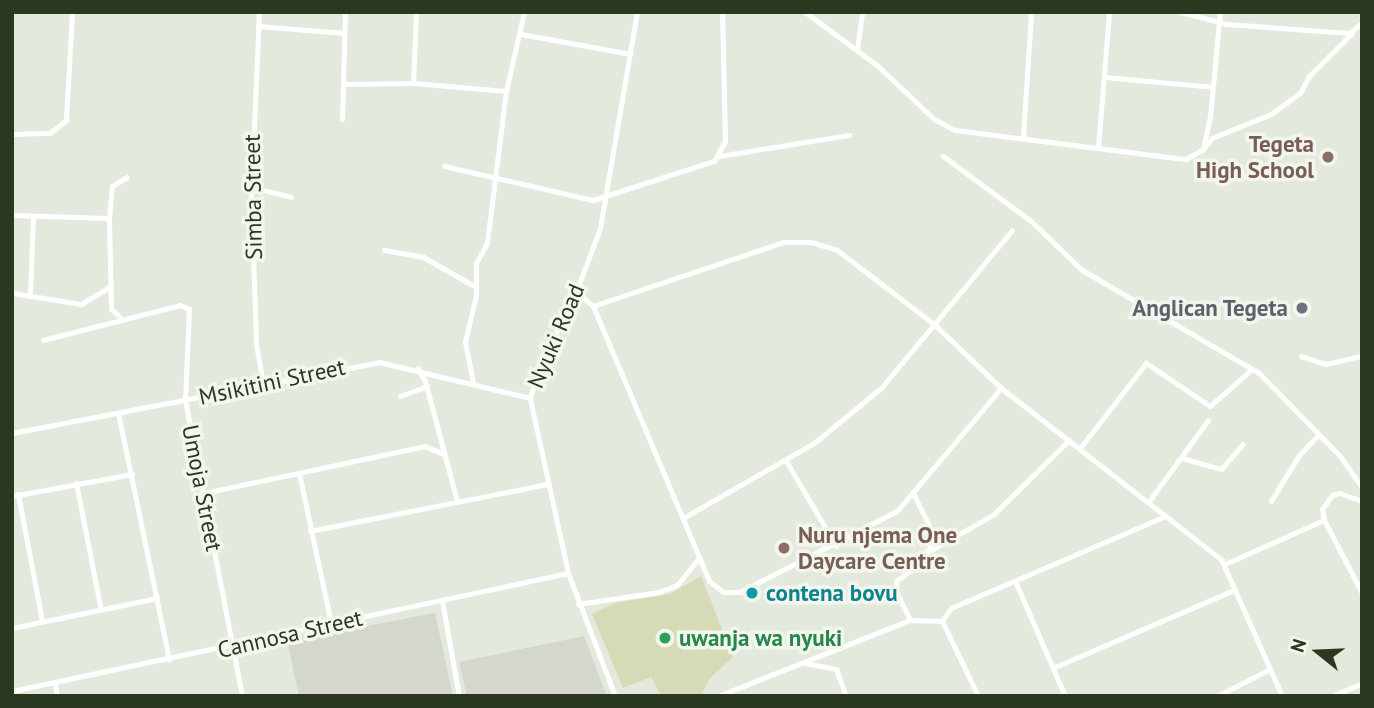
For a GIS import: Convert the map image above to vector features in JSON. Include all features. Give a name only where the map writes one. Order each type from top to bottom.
[{"type":"street","points":[[12,134],[50,133],[66,120],[72,12]]},
{"type":"street","name":"Simba Street","points":[[259,12],[251,187],[256,344],[263,382]]},
{"type":"street","points":[[342,119],[345,12]]},
{"type":"street","points":[[413,83],[415,12]]},
{"type":"street","points":[[472,383],[464,349],[476,288],[476,263],[487,243],[506,91],[522,34],[524,12]]},
{"type":"street","name":"Nyuki Road","points":[[615,696],[568,573],[530,398],[539,367],[576,292],[600,229],[637,12]]},
{"type":"street","points":[[719,156],[725,141],[722,12]]},
{"type":"street","points":[[805,12],[856,49],[944,126],[973,134],[1023,137],[1186,159],[1203,149],[1212,138],[1271,114],[1300,93],[1309,76],[1362,23]]},
{"type":"street","points":[[856,49],[862,12]]},
{"type":"street","points":[[1023,137],[1031,12]]},
{"type":"street","points":[[1098,147],[1109,12]]},
{"type":"street","points":[[1181,12],[1201,14],[1217,20],[1352,33]]},
{"type":"street","points":[[1203,149],[1213,88],[1217,20],[1220,12]]},
{"type":"street","points":[[258,26],[344,33]]},
{"type":"street","points":[[522,34],[630,54]]},
{"type":"street","points":[[1104,77],[1213,88]]},
{"type":"street","points":[[344,84],[413,83],[506,91]]},
{"type":"street","points":[[444,166],[593,200],[707,165],[719,156],[849,135]]},
{"type":"street","points":[[943,156],[1031,221],[1082,270],[1252,369],[1318,435],[1362,487]]},
{"type":"street","points":[[120,317],[112,312],[109,218],[112,186],[127,177]]},
{"type":"street","points":[[251,187],[291,197]]},
{"type":"street","points":[[12,215],[109,218]]},
{"type":"street","points":[[30,294],[33,216]]},
{"type":"street","points":[[683,519],[786,461],[881,388],[1012,230]]},
{"type":"street","points":[[593,306],[783,242],[811,242],[837,250],[935,325],[1001,388],[1149,501],[1225,564],[1268,670],[1282,696]]},
{"type":"street","points":[[384,250],[423,257],[476,288]]},
{"type":"street","points":[[12,293],[81,304],[111,286]]},
{"type":"street","points":[[576,292],[593,306],[712,588],[740,592],[875,526],[914,495],[1001,388]]},
{"type":"street","name":"Umoja Street","points":[[120,317],[187,307],[185,400],[242,696]]},
{"type":"street","points":[[43,340],[120,317]]},
{"type":"street","points":[[1301,356],[1325,363],[1362,356]]},
{"type":"street","name":"Msikitini Street","points":[[12,433],[185,400],[263,382],[379,362],[418,368],[530,398]]},
{"type":"street","points":[[1080,449],[1146,363],[1210,406],[1252,369]]},
{"type":"street","points":[[418,368],[426,386],[457,501]]},
{"type":"street","points":[[400,396],[426,386]]},
{"type":"street","points":[[118,413],[169,660]]},
{"type":"street","points":[[1149,501],[1208,420]]},
{"type":"street","points":[[1271,501],[1299,455],[1318,435]]},
{"type":"street","points":[[910,620],[896,591],[897,581],[932,550],[994,514],[1069,440]]},
{"type":"street","points":[[1182,458],[1221,469],[1243,444]]},
{"type":"street","points":[[204,493],[425,446],[443,454]]},
{"type":"street","points":[[786,461],[836,546]]},
{"type":"street","points":[[299,473],[331,624]]},
{"type":"street","points":[[42,621],[15,495],[132,474]]},
{"type":"street","points":[[76,483],[102,610]]},
{"type":"street","points":[[310,531],[547,484]]},
{"type":"street","points":[[1362,501],[1339,493],[1332,495],[1322,509],[1324,520],[1362,593]]},
{"type":"street","points":[[914,495],[935,538],[932,550]]},
{"type":"street","points":[[943,621],[950,608],[1166,516]]},
{"type":"street","points":[[1225,564],[1324,520]]},
{"type":"street","points":[[578,604],[659,592],[677,585],[700,557]]},
{"type":"street","name":"Cannosa Street","points":[[12,691],[233,648],[568,573]]},
{"type":"street","points":[[1016,581],[1055,667],[1065,696]]},
{"type":"street","points":[[1055,667],[1234,590]]},
{"type":"street","points":[[12,628],[157,598]]},
{"type":"street","points":[[442,601],[459,696]]},
{"type":"street","points":[[718,696],[910,620],[943,621]]},
{"type":"street","points":[[943,621],[978,696]]},
{"type":"street","points":[[805,663],[836,669],[846,696]]},
{"type":"street","points":[[1217,696],[1268,670]]},
{"type":"street","points":[[1332,696],[1362,683]]},
{"type":"street","points":[[55,684],[57,696]]},
{"type":"shaded area","points":[[435,613],[453,696],[299,696],[287,641]]},
{"type":"shaded area","points":[[584,636],[607,696],[467,696],[459,662]]},
{"type":"green space","name":"uwanja wa nyuki","points":[[701,576],[733,657],[710,678],[701,696],[661,696],[651,677],[623,688],[592,614],[615,603],[670,594]]},
{"type":"place","name":"Tegeta High School","points":[[1328,157]]},
{"type":"place","name":"Anglican Tegeta","points":[[1302,308]]},
{"type":"place","name":"Nuru njema One Daycare Centre","points":[[784,548]]},
{"type":"place","name":"contena bovu","points":[[752,593]]},
{"type":"place","name":"uwanja wa nyuki","points":[[665,638]]}]
